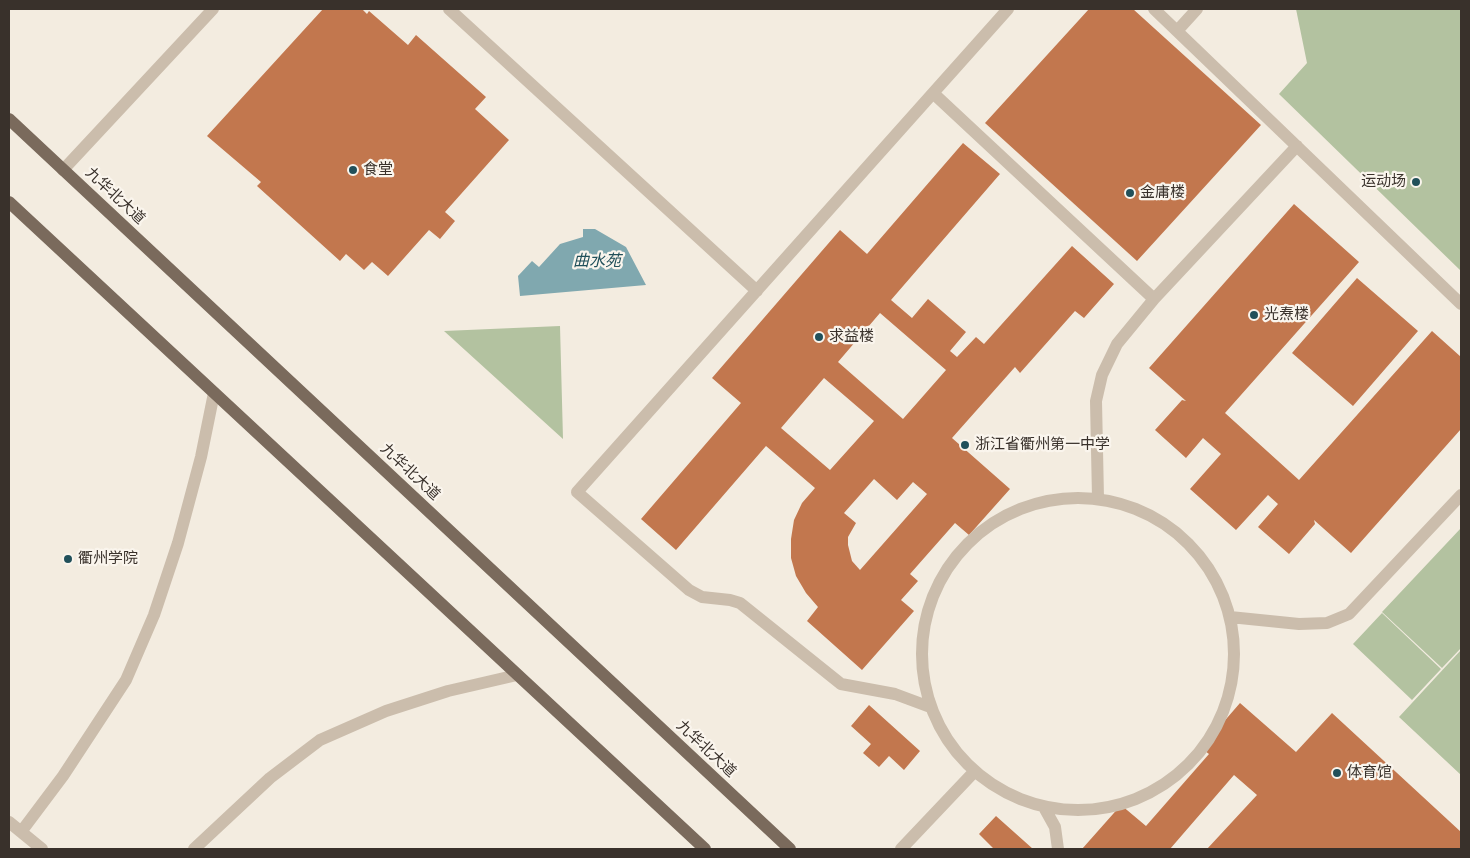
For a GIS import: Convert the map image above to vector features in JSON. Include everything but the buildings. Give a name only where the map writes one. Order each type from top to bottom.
[{"type":"main road","name":"九华北大道","points":[[9,119],[790,849]]},
{"type":"main road","points":[[9,202],[705,849]]},
{"type":"street","points":[[63,170],[213,9]]},
{"type":"street","points":[[449,9],[757,291]]},
{"type":"street","points":[[930,707],[895,694],[841,684],[740,603],[702,597],[689,590],[577,492],[1008,9]]},
{"type":"street","points":[[1154,9],[1461,304]]},
{"type":"street","points":[[1177,31],[1197,9]]},
{"type":"street","points":[[933,93],[1154,299]]},
{"type":"street","points":[[1098,498],[1096,402],[1102,375],[1116,344],[1154,299],[1297,146]]},
{"type":"street","points":[[21,832],[63,776],[126,680],[154,615],[178,543],[201,457],[214,393]]},
{"type":"street","points":[[1230,617],[1299,624],[1326,623],[1349,614],[1461,495]]},
{"type":"street","points":[[1098,498],[1144,511],[1183,537],[1213,573],[1230,617],[1234,667],[1222,715],[1195,757],[1156,789],[1110,807],[1070,812],[1045,809],[1000,790],[974,772],[948,742],[930,707],[921,654],[928,611],[930,602],[956,555],[996,520],[1045,500],[1098,498]]},
{"type":"street","points":[[194,849],[270,778],[320,740],[386,711],[448,691],[517,675]]},
{"type":"street","points":[[901,849],[974,772]]},
{"type":"street","points":[[1045,809],[1055,827],[1058,849]]},
{"type":"street","points":[[9,822],[42,849]]},
{"type":"green space","name":"运动场","points":[[1296,9],[1461,9],[1461,271],[1279,94],[1307,63]]},
{"type":"green space","points":[[560,326],[563,439],[444,331]]},
{"type":"green space","points":[[1461,528],[1461,648],[1442,668],[1382,612]]},
{"type":"green space","points":[[1382,613],[1441,669],[1412,700],[1353,644]]},
{"type":"green space","points":[[1461,650],[1461,775],[1399,717]]},
{"type":"water","name":"曲水苑","points":[[583,229],[595,229],[626,247],[646,285],[520,296],[518,276],[532,261],[539,267],[560,244],[583,237]]},
{"type":"place","name":"食堂","points":[[353,170]]},
{"type":"place","name":"运动场","points":[[1416,182]]},
{"type":"place","name":"金庸楼","points":[[1130,193]]},
{"type":"place","name":"光焘楼","points":[[1254,315]]},
{"type":"place","name":"求益楼","points":[[819,337]]},
{"type":"place","name":"浙江省衢州第一中学","points":[[965,445]]},
{"type":"place","name":"衢州学院","points":[[68,559]]},
{"type":"place","name":"体育馆","points":[[1337,773]]}]
